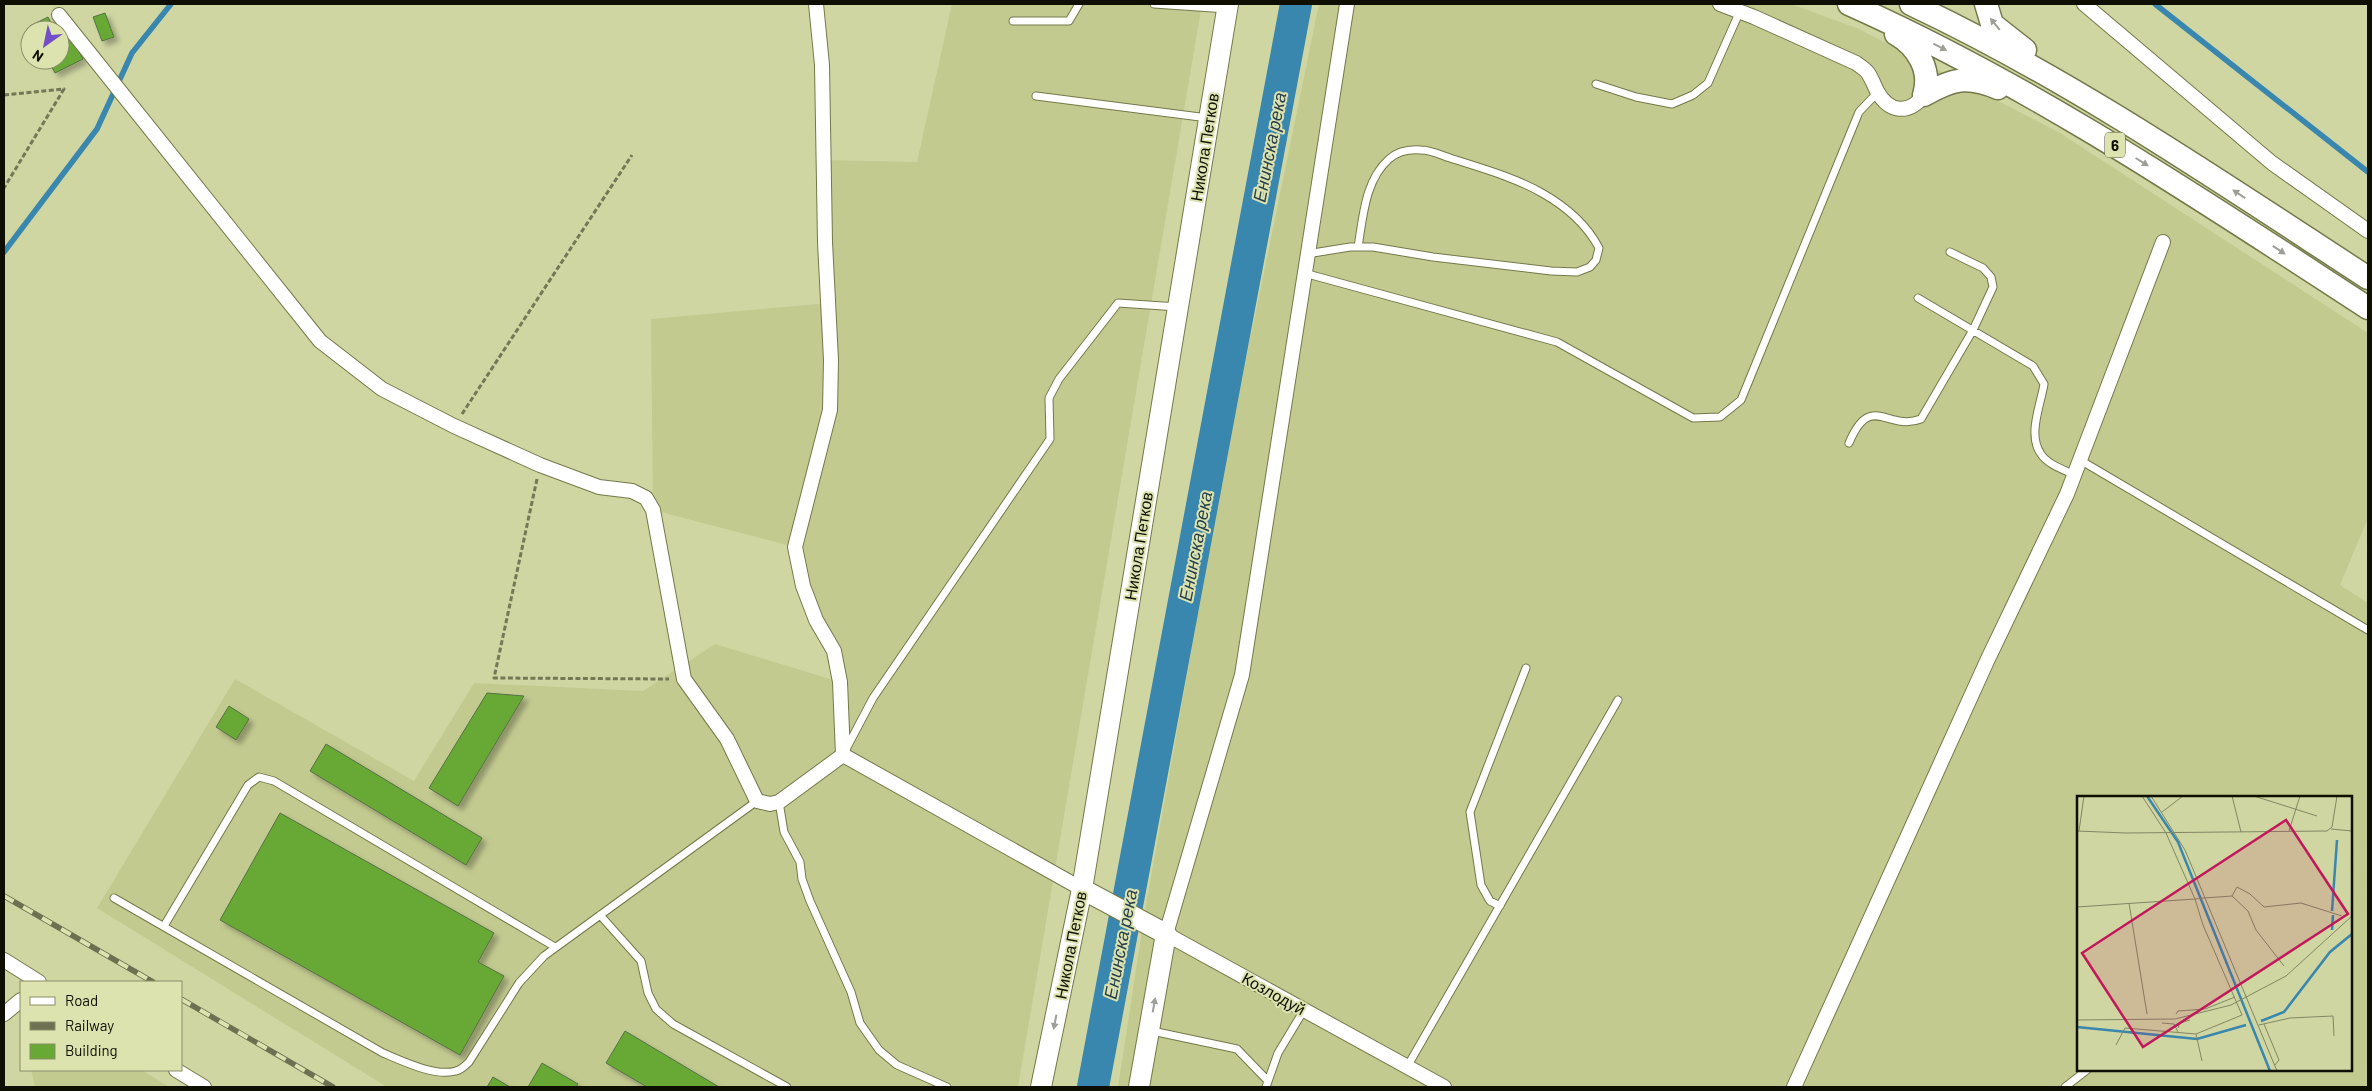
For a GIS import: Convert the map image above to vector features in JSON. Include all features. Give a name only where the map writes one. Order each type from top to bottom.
[{"type":"highway","points":[[1847,4],[1906,40],[1914,48],[1924,67],[1926,86],[1924,95]]},
{"type":"highway","name":"6","points":[[1847,4],[1965,60],[2075,121],[2149,166],[2368,308]]},
{"type":"highway","name":"6","points":[[1911,4],[1999,48],[2087,99],[2167,148],[2368,278]]},
{"type":"highway","points":[[1986,4],[1992,24],[2087,99]]},
{"type":"highway","points":[[1924,95],[1944,84],[1963,79],[1975,80],[2075,121]]},
{"type":"main road","name":"Никола Петков","points":[[1042,1087],[1082,888],[1228,6]]},
{"type":"main road","name":"Козлодуй","points":[[1082,888],[1166,934]]},
{"type":"main road","points":[[1140,1087],[1166,934]]},
{"type":"street","points":[[816,4],[822,65],[831,360],[830,410],[795,547],[803,586],[816,620],[834,651],[840,682],[843,755]]},
{"type":"street","points":[[1166,934],[1242,675],[1347,4]]},
{"type":"street","points":[[1720,4],[1740,11],[1856,63],[1867,72],[1887,106],[1895,110],[1904,110],[1912,107],[1924,95]]},
{"type":"street","points":[[2084,4],[2272,163],[2368,231]]},
{"type":"street","points":[[59,15],[320,341],[382,389],[454,426],[540,465],[599,487],[632,491],[646,498],[652,510],[684,678],[727,739],[757,801],[770,804],[778,802],[843,755]]},
{"type":"street","points":[[1794,1087],[1987,661],[2068,494],[2163,242]]},
{"type":"street","points":[[843,755],[1082,888]]},
{"type":"street","name":"Козлодуй","points":[[1166,934],[1444,1087]]},
{"type":"street","points":[[4,960],[37,981]]},
{"type":"street","points":[[4,1014],[20,1001]]},
{"type":"street","points":[[178,1071],[204,1087]]},
{"type":"lane","points":[[1013,21],[1069,21],[1079,4]]},
{"type":"lane","points":[[1154,4],[1228,6]]},
{"type":"lane","points":[[1596,84],[1636,97],[1672,104],[1693,95],[1708,83],[1740,11]]},
{"type":"lane","points":[[1304,273],[1557,342],[1694,418],[1720,417],[1741,400],[1859,112],[1878,92]]},
{"type":"lane","points":[[1036,96],[1209,118]]},
{"type":"lane","points":[[1307,254],[1358,247],[1373,247],[1433,257],[1551,271],[1577,272],[1590,267],[1596,260],[1599,248],[1591,233],[1572,215],[1542,193],[1494,172],[1423,150],[1403,150],[1389,159],[1374,176],[1367,197],[1358,247]]},
{"type":"lane","points":[[1849,443],[1854,430],[1866,418],[1874,414],[1911,423],[1921,419],[1973,330],[1993,287],[1991,277],[1983,268],[1950,252]]},
{"type":"lane","points":[[1918,298],[2033,366],[2044,384],[2037,412],[2036,438],[2040,454],[2054,465],[2075,475]]},
{"type":"lane","points":[[843,755],[872,698],[1050,440],[1049,398],[1059,379],[1118,303],[1178,307]]},
{"type":"lane","points":[[2080,460],[2368,630]]},
{"type":"lane","points":[[1500,906],[1490,901],[1481,885],[1470,812],[1526,668]]},
{"type":"lane","points":[[1407,1067],[1618,700]]},
{"type":"lane","points":[[164,926],[248,785],[259,778],[274,782],[555,947]]},
{"type":"lane","points":[[114,898],[383,1053],[419,1067],[443,1072],[458,1071],[469,1062],[519,983],[544,956],[757,801]]},
{"type":"lane","points":[[778,802],[784,832],[800,862],[802,879],[810,901],[851,992],[860,1023],[879,1050],[897,1065],[946,1087]]},
{"type":"lane","points":[[600,915],[641,961],[648,993],[656,1009],[674,1024],[786,1087]]},
{"type":"lane","points":[[1149,1031],[1237,1049],[1267,1084],[1278,1053],[1304,1010]]},
{"type":"lane","points":[[2065,1087],[2086,1071]]},
{"type":"path","points":[[4,96],[64,89],[4,188]]},
{"type":"path","points":[[454,426],[632,155]]},
{"type":"path","points":[[540,465],[494,678],[684,678]]},
{"type":"shaded area","points":[[952,4],[1202,4],[1018,1087],[387,1087],[97,908],[235,679],[414,781],[474,683],[643,691],[715,644],[840,682],[795,547],[653,510],[651,319],[828,303],[824,160],[917,162]]},
{"type":"shaded area","points":[[1319,4],[1791,4],[1859,29],[2060,133],[2368,333],[2368,518],[2340,585],[2368,603],[2368,1087],[1118,1087],[1146,905],[1224,467]]},
{"type":"shaded area","points":[[31,1071],[144,1071],[169,1087],[35,1087]]},
{"type":"building","points":[[105,13],[114,37],[102,41],[93,17]]},
{"type":"building","points":[[72,38],[83,59],[70,66],[70,39]]},
{"type":"building","points":[[487,693],[524,696],[458,806],[429,788]]},
{"type":"building","points":[[229,706],[249,719],[236,740],[216,727]]},
{"type":"building","points":[[326,744],[482,838],[466,865],[310,771]]},
{"type":"building","points":[[280,813],[494,933],[478,962],[504,976],[460,1055],[220,920]]},
{"type":"building","points":[[625,1031],[719,1087],[647,1087],[606,1063]]},
{"type":"building","points":[[542,1063],[578,1084],[576,1087],[528,1087]]},
{"type":"building","points":[[493,1077],[510,1087],[487,1087]]},
{"type":"waterway","points":[[4,252],[97,129],[132,53],[171,4]]},
{"type":"waterway","name":"Енинска река","points":[[1093,1087],[1296,4]]},
{"type":"waterway","points":[[2155,4],[2368,172]]},
{"type":"railway","points":[[4,896],[151,981]]},
{"type":"railway","points":[[182,1000],[333,1087]]}]
